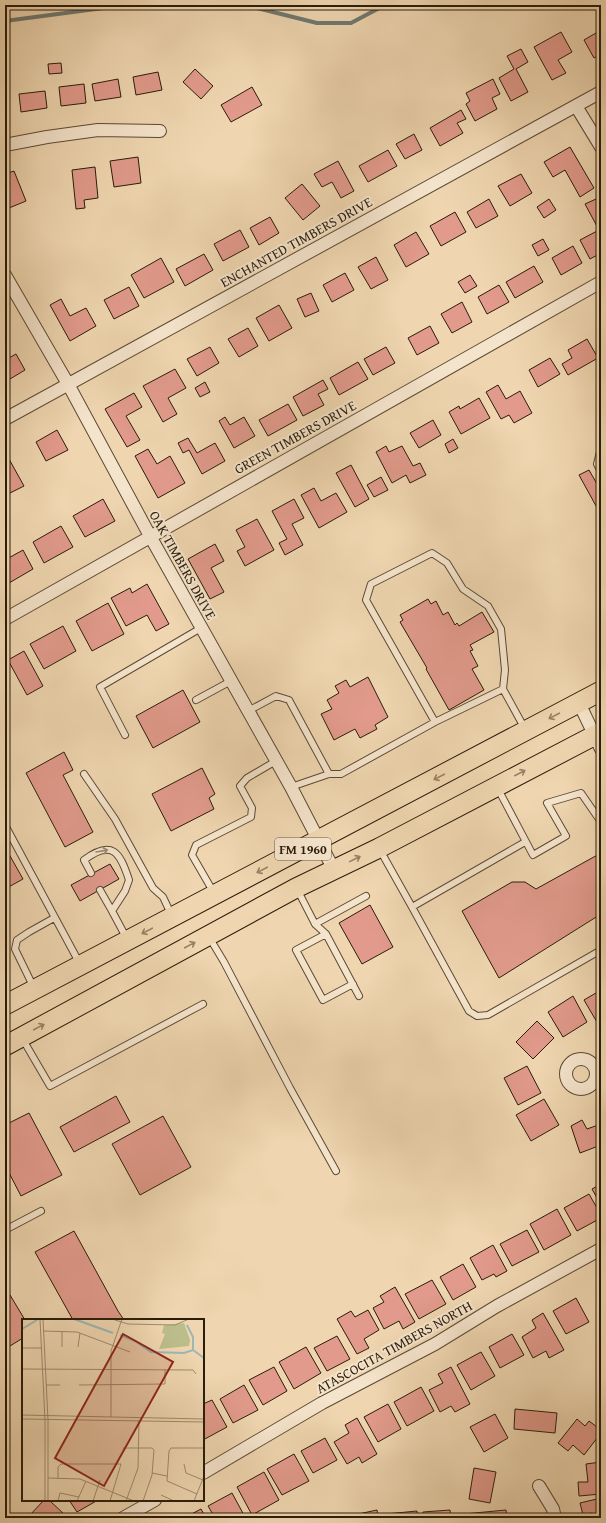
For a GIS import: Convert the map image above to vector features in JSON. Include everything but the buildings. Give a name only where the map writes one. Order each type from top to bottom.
[{"type":"main road","name":"FM 1960","points":[[5,1005],[601,691]]},
{"type":"main road","name":"FM 1960","points":[[5,1046],[296,888],[379,848],[496,786],[599,739]]},
{"type":"street","name":"ENCHANTED TIMBERS DRIVE","points":[[5,419],[601,92]]},
{"type":"street","points":[[576,106],[601,147]]},
{"type":"street","points":[[5,145],[47,137],[98,130],[160,131]]},
{"type":"street","name":"OAK TIMBERS DRIVE","points":[[5,274],[68,384],[150,536],[276,761],[334,870]]},
{"type":"street","name":"GREEN TIMBERS DRIVE","points":[[5,619],[601,282]]},
{"type":"street","points":[[578,703],[599,739]]},
{"type":"street","name":"ATASCOCITA TIMBERS NORTH","points":[[204,1472],[322,1403],[435,1344],[497,1306],[601,1249]]},
{"type":"street","points":[[539,1486],[553,1509],[555,1518]]},
{"type":"street","points":[[123,1518],[153,1501]]},
{"type":"lane","points":[[601,448],[597,464],[601,472]]},
{"type":"lane","points":[[435,722],[366,600],[371,584],[432,553],[447,563],[462,589],[488,606],[500,630],[505,670],[504,689],[526,731]]},
{"type":"lane","points":[[125,735],[100,687],[201,628]]},
{"type":"lane","points":[[196,700],[231,681]]},
{"type":"lane","points":[[290,787],[329,774],[342,774],[435,722],[504,689]]},
{"type":"lane","points":[[248,711],[276,696],[289,700],[329,774]]},
{"type":"lane","points":[[215,895],[192,856],[196,845],[251,817],[252,808],[240,786],[247,778],[276,761]]},
{"type":"lane","points":[[84,774],[115,819],[153,888],[163,897],[172,918]]},
{"type":"lane","points":[[496,786],[533,855],[566,836],[546,803],[580,793],[601,822]]},
{"type":"lane","points":[[5,825],[54,918],[81,965]]},
{"type":"lane","points":[[412,907],[525,842]]},
{"type":"lane","points":[[379,848],[469,1011],[477,1016],[488,1015],[601,950]]},
{"type":"lane","points":[[92,873],[84,860],[94,853],[105,850],[114,851],[119,857],[129,880],[125,891],[112,912]]},
{"type":"lane","points":[[296,888],[315,924],[326,934],[359,996]]},
{"type":"lane","points":[[100,890],[127,941]]},
{"type":"lane","points":[[315,924],[366,896]]},
{"type":"lane","points":[[35,990],[15,949],[17,940],[54,918]]},
{"type":"lane","points":[[326,934],[296,950],[323,1000],[353,984]]},
{"type":"lane","points":[[208,935],[336,1171]]},
{"type":"lane","points":[[22,1036],[50,1086],[203,1004]]},
{"type":"lane","points":[[5,1230],[41,1211]]},
{"type":"waterway","points":[[5,21],[126,5]]},
{"type":"waterway","points":[[190,5],[257,8],[317,23],[351,23],[385,5]]}]
